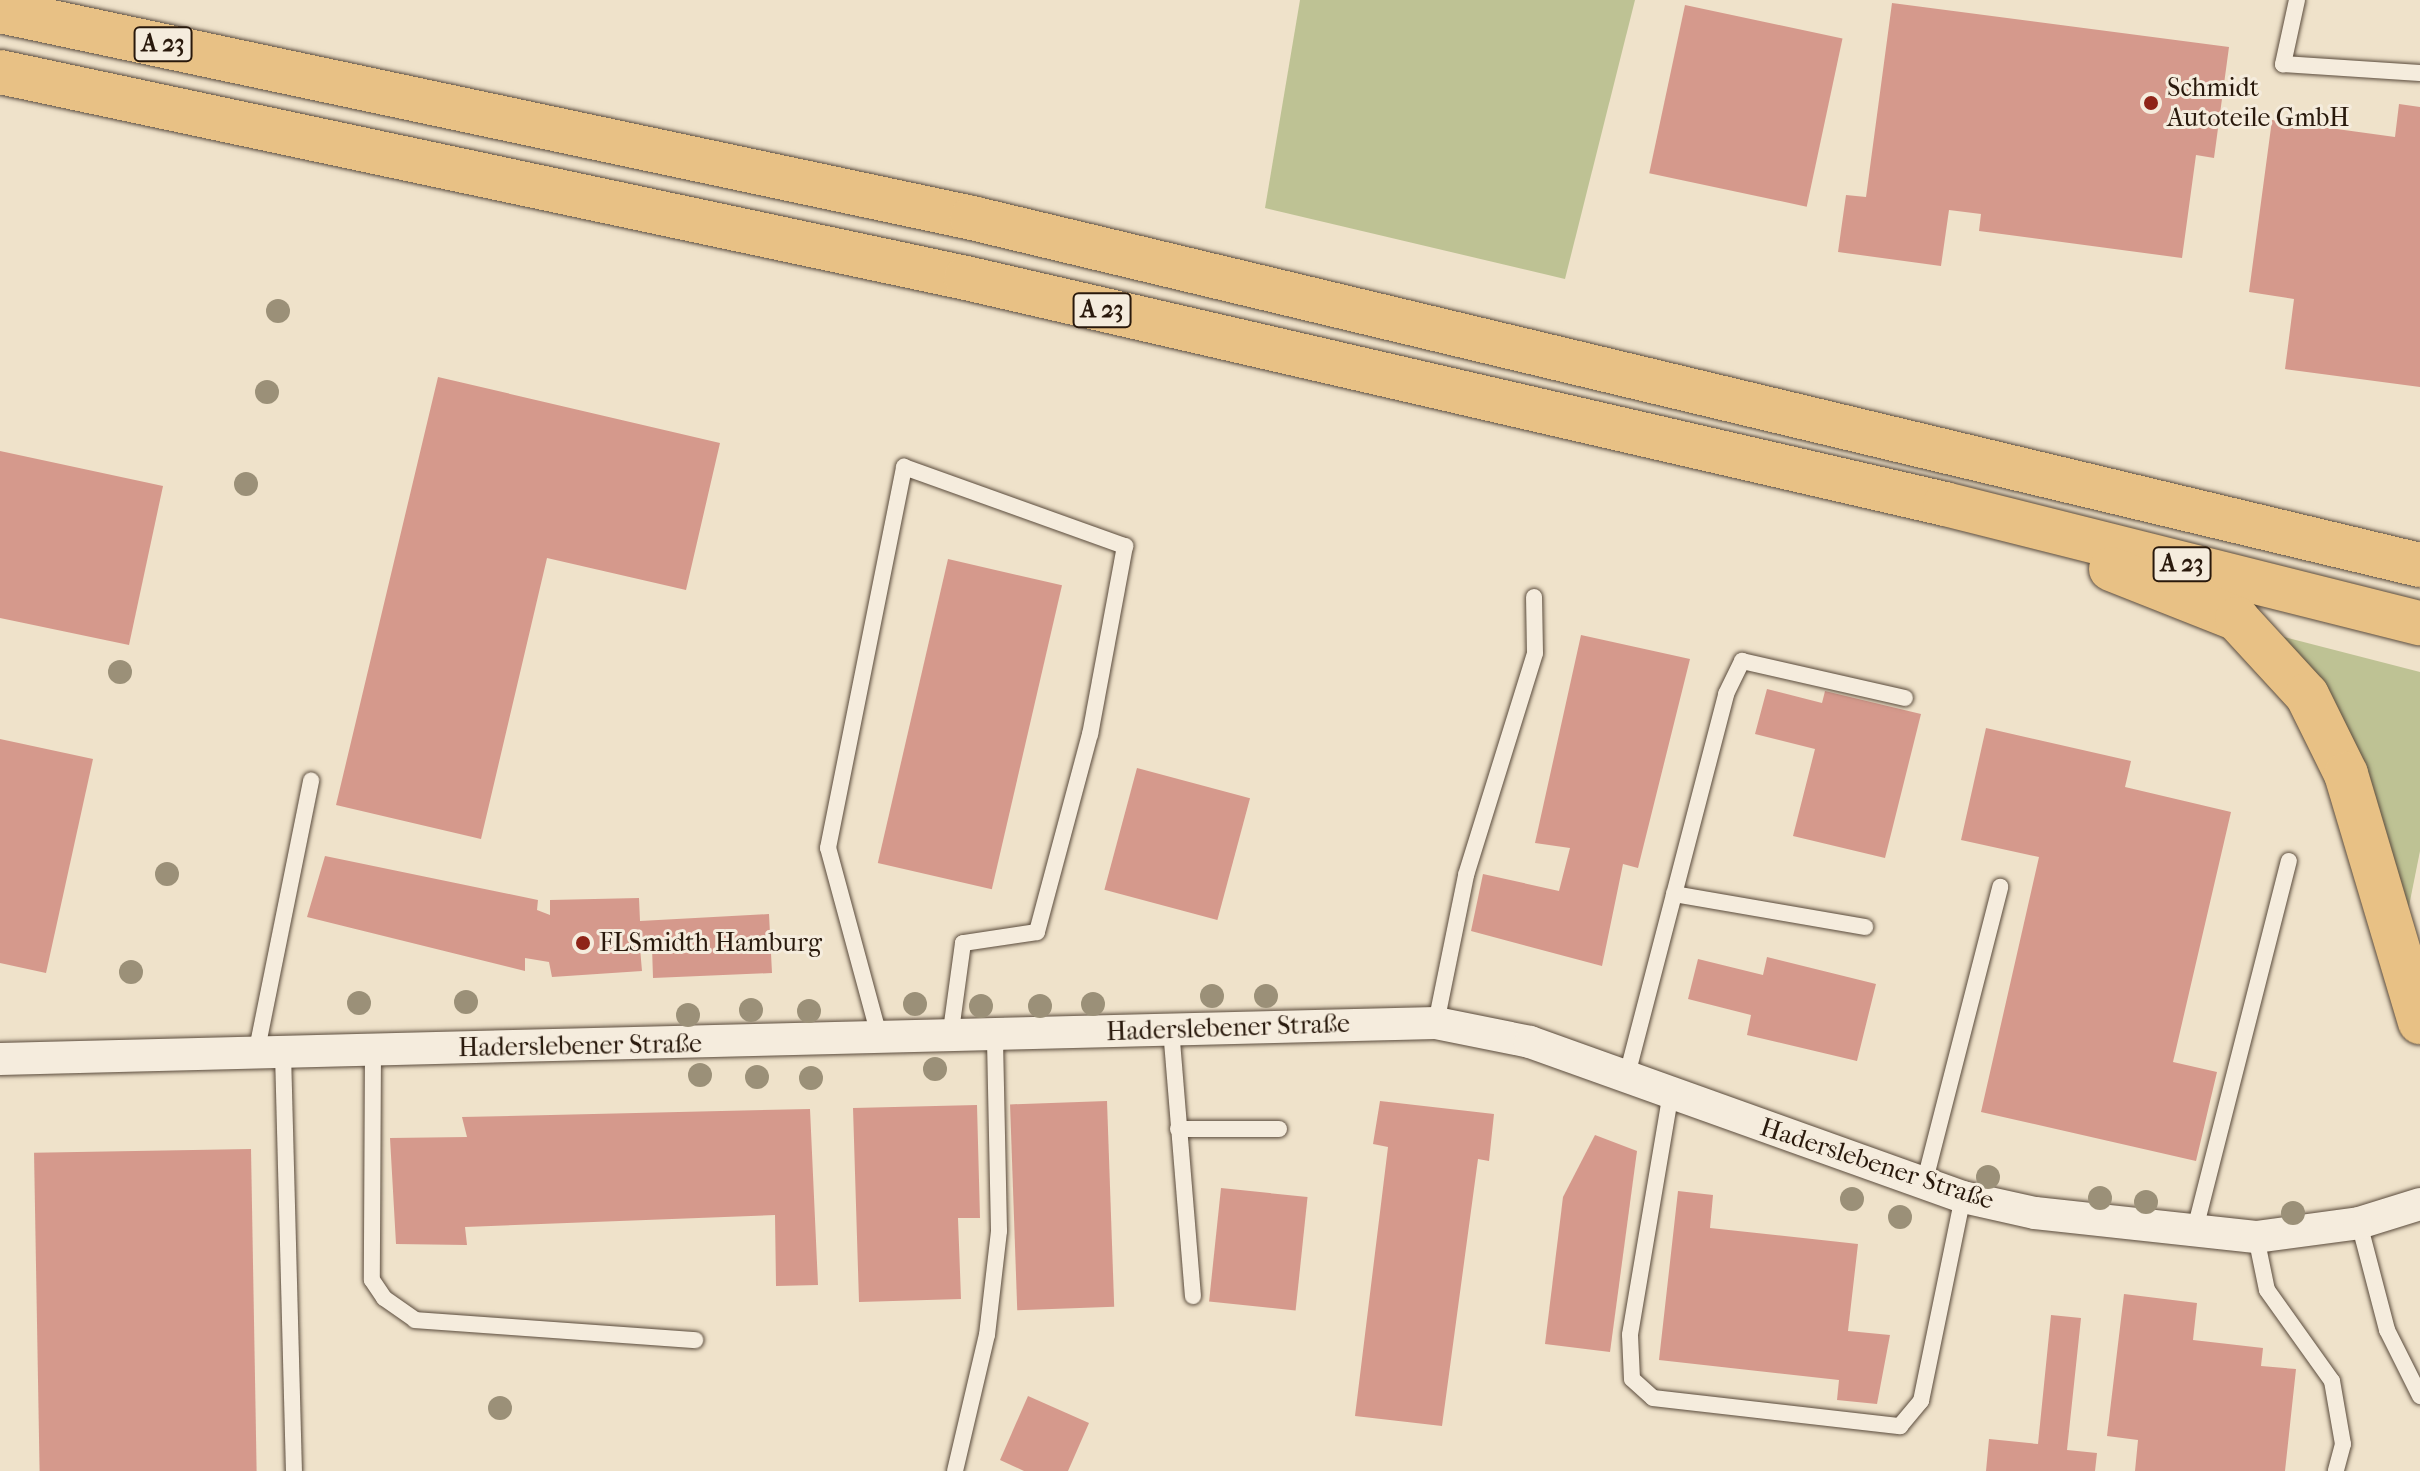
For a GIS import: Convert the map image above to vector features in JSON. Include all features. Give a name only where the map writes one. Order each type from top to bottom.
[{"type":"highway","name":"A 23","points":[[0,11],[972,218],[2407,556]]},
{"type":"highway","name":"A 23","points":[[0,72],[966,278],[1945,504],[2420,623]]},
{"type":"highway","points":[[1945,504],[2237,619],[2273,653],[2307,695],[2346,774],[2417,1011]]},
{"type":"highway","points":[[2417,1011],[2420,913]]},
{"type":"street","name":"Haderslebener Straße","points":[[0,1059],[995,1037],[1171,1029],[1436,1023],[1530,1042],[1963,1197],[2194,1233],[2256,1237],[2359,1223],[2420,1204]]},
{"type":"lane","points":[[2297,0],[2283,64],[2420,73]]},
{"type":"lane","points":[[880,1039],[828,848],[904,467],[1125,546],[1090,734],[1037,932],[963,943],[950,1038]]},
{"type":"lane","points":[[1436,1023],[1466,875],[1535,653],[1534,597]]},
{"type":"lane","points":[[1627,1075],[1726,694],[1742,661],[1905,698]]},
{"type":"lane","points":[[294,1471],[270,1053],[311,780]]},
{"type":"lane","points":[[2194,1233],[2289,861]]},
{"type":"lane","points":[[1924,1184],[2000,887]]},
{"type":"lane","points":[[1674,894],[1865,927]]},
{"type":"lane","points":[[1171,1029],[1193,1296]]},
{"type":"lane","points":[[955,1471],[987,1335],[999,1231],[995,1037]]},
{"type":"lane","points":[[373,1051],[372,1280],[384,1298],[415,1320],[695,1340]]},
{"type":"lane","points":[[1671,1092],[1630,1335],[1632,1379],[1653,1398],[1900,1426],[1921,1401],[1963,1197]]},
{"type":"lane","points":[[1178,1129],[1279,1129]]},
{"type":"lane","points":[[2359,1223],[2387,1330],[2420,1396]]},
{"type":"lane","points":[[2256,1237],[2267,1290],[2332,1381],[2343,1444],[2336,1471]]},
{"type":"green space","points":[[1300,0],[1635,0],[1565,279],[1265,208]]},
{"type":"green space","points":[[2284,637],[2420,672],[2420,851],[2407,916]]},
{"type":"building","points":[[1892,3],[2229,47],[2214,158],[2196,155],[2182,258],[1979,231],[1981,214],[1949,210],[1941,266],[1838,252],[1846,195],[1866,197]]},
{"type":"building","points":[[1685,5],[1842,38],[1807,207],[1649,173]]},
{"type":"building","points":[[2399,104],[2420,107],[2420,387],[2285,369],[2294,299],[2249,292],[2272,120],[2395,137]]},
{"type":"building","points":[[438,377],[720,443],[686,590],[547,558],[481,839],[336,805]]},
{"type":"building","points":[[0,451],[163,486],[129,645],[0,618]]},
{"type":"building","points":[[948,559],[1062,585],[992,889],[878,863]]},
{"type":"building","points":[[1581,635],[1690,659],[1638,868],[1623,864],[1602,966],[1471,931],[1483,874],[1559,891],[1570,848],[1535,843]]},
{"type":"building","points":[[1767,689],[1822,703],[1825,691],[1921,714],[1885,858],[1793,836],[1815,749],[1755,734]]},
{"type":"building","points":[[1986,728],[2131,761],[2125,787],[2231,812],[2173,1062],[2217,1072],[2196,1161],[1981,1112],[2039,857],[1961,840]]},
{"type":"building","points":[[0,739],[93,759],[46,973],[0,963]]},
{"type":"building","points":[[1137,768],[1250,798],[1217,920],[1104,890]]},
{"type":"building","points":[[325,856],[538,900],[537,910],[550,915],[550,900],[639,898],[640,921],[769,914],[772,973],[653,978],[652,947],[640,948],[642,971],[552,977],[549,962],[525,958],[525,971],[307,917]]},
{"type":"building","points":[[1767,957],[1876,984],[1857,1061],[1747,1035],[1751,1015],[1688,999],[1698,959],[1763,975]]},
{"type":"building","points":[[1107,1101],[1114,1307],[1017,1310],[1010,1104]]},
{"type":"building","points":[[1380,1101],[1494,1114],[1489,1161],[1478,1159],[1442,1426],[1355,1416],[1388,1147],[1373,1144]]},
{"type":"building","points":[[977,1105],[980,1218],[958,1218],[961,1299],[859,1302],[853,1108]]},
{"type":"building","points":[[810,1109],[818,1285],[776,1286],[775,1215],[465,1227],[467,1245],[396,1244],[390,1138],[467,1137],[462,1117]]},
{"type":"building","points":[[1595,1135],[1637,1151],[1610,1352],[1545,1344],[1563,1197]]},
{"type":"building","points":[[251,1149],[257,1471],[40,1471],[34,1153]]},
{"type":"building","points":[[1221,1188],[1308,1197],[1296,1310],[1209,1301]]},
{"type":"building","points":[[1678,1191],[1713,1195],[1710,1228],[1858,1244],[1848,1331],[1890,1335],[1877,1404],[1837,1400],[1839,1380],[1659,1360]]},
{"type":"building","points":[[2124,1294],[2197,1303],[2193,1340],[2263,1348],[2261,1366],[2296,1369],[2285,1471],[2135,1471],[2138,1440],[2107,1436]]},
{"type":"building","points":[[2051,1315],[2081,1318],[2067,1450],[2097,1453],[2095,1471],[1986,1471],[1989,1439],[2038,1444]]},
{"type":"building","points":[[1028,1396],[1089,1423],[1068,1471],[1024,1471],[1000,1460]]},
{"type":"place","name":"Schmidt Autoteile GmbH","points":[[2151,103]]},
{"type":"place","name":"FLSmidth Hamburg","points":[[583,943]]}]
